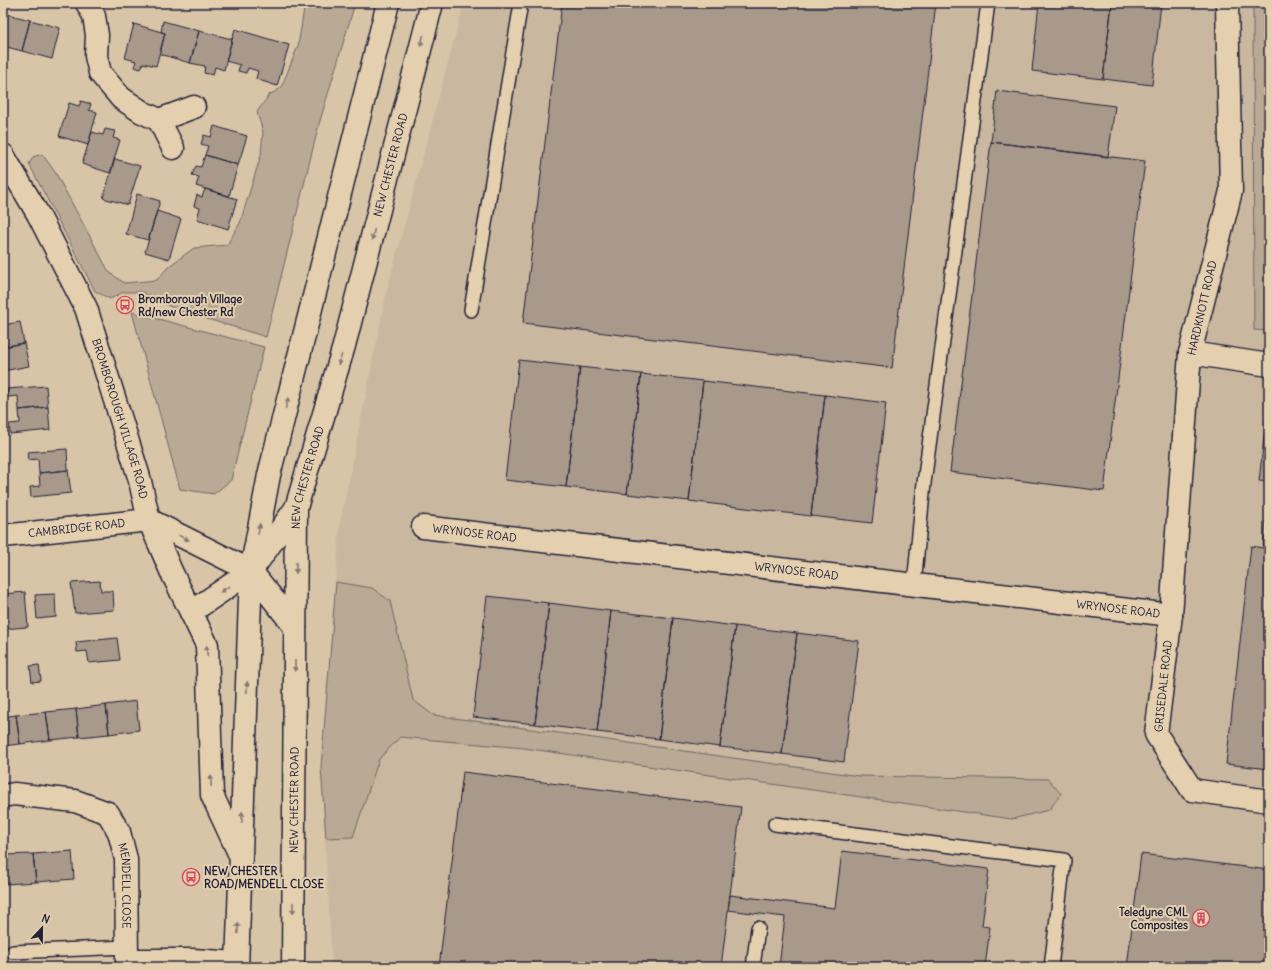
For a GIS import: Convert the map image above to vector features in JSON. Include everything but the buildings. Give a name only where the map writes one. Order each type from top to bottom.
[{"type":"main road","points":[[87,3],[94,16],[97,35],[96,56],[100,72],[121,98],[142,112],[159,120],[173,148]]},
{"type":"main road","points":[[237,965],[251,571],[269,475],[388,3]]},
{"type":"main road","points":[[353,141],[396,3]]},
{"type":"main road","name":"NEW CHESTER ROAD","points":[[293,967],[296,508],[344,346],[432,3]]},
{"type":"main road","name":"HARDKNOTT ROAD","points":[[1171,614],[1190,354],[1231,191],[1227,3]]},
{"type":"main road","points":[[159,120],[194,108]]},
{"type":"main road","name":"BROMBOROUGH VILLAGE ROAD","points":[[3,154],[38,214],[86,308],[139,477],[149,520],[170,571],[207,645],[212,795],[241,856]]},
{"type":"main road","points":[[1190,354],[1269,365]]},
{"type":"main road","points":[[191,612],[251,571],[296,508]]},
{"type":"main road","points":[[149,520],[251,571],[295,627]]},
{"type":"main road","name":"CAMBRIDGE ROAD","points":[[3,536],[149,520]]},
{"type":"main road","name":"WRYNOSE ROAD","points":[[422,527],[1171,614]]},
{"type":"main road","name":"GRISEDALE ROAD","points":[[1171,614],[1156,734],[1192,790],[1269,801]]},
{"type":"main road","name":"MENDELL CLOSE","points":[[3,796],[14,794],[75,801],[108,813],[119,832],[126,859],[127,960],[193,960],[237,965]]},
{"type":"lane","points":[[471,310],[521,3]]},
{"type":"lane","points":[[914,585],[924,483],[988,3]]},
{"type":"lane","points":[[775,824],[1064,860],[1051,967]]},
{"type":"lane","points":[[753,967],[758,928]]},
{"type":"lane","points":[[13,952],[127,947]]},
{"type":"shaded area","points":[[305,3],[355,3],[319,124],[266,337],[175,309],[142,292],[123,292],[110,299],[95,291],[29,164],[33,157],[42,154],[55,172],[109,272],[124,283],[157,280],[168,267],[194,248],[227,245],[240,223],[261,155],[263,132],[257,112],[269,95],[281,88],[298,46]]},
{"type":"shaded area","points":[[464,3],[1269,3],[1269,967],[332,967],[321,767],[340,523],[387,290]]},
{"type":"shaded area","points":[[1253,3],[1269,3],[1269,331],[1254,330]]},
{"type":"shaded area","points":[[132,312],[264,347],[231,480],[214,494],[180,489]]},
{"type":"shaded area","points":[[336,582],[372,588],[390,601],[413,700],[433,715],[859,776],[1048,779],[1061,794],[1049,810],[1012,819],[524,748],[400,737],[379,759],[353,837],[326,838],[321,767]]},
{"type":"place","name":"Bromborough Village Rd/new Chester Rd","points":[[125,305]]},
{"type":"place","name":"NEW CHESTER ROAD/MENDELL CLOSE","points":[[191,877]]},
{"type":"place","name":"Teledyne CML Composites","points":[[1201,918]]}]
